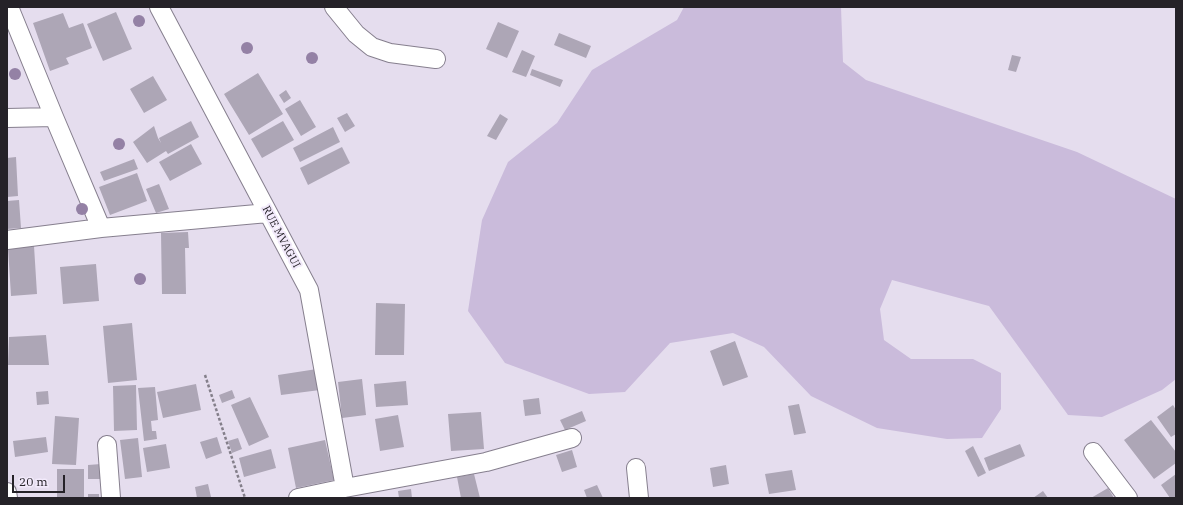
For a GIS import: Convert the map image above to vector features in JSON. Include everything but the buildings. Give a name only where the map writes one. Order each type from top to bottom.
[{"type":"street","points":[[9,7],[101,228]]},
{"type":"street","name":"RUE MVAGUI","points":[[159,7],[309,290],[345,488]]},
{"type":"street","points":[[334,7],[356,34],[372,47],[390,53],[436,59]]},
{"type":"street","points":[[7,118],[54,117]]},
{"type":"street","points":[[7,240],[101,228],[268,213]]},
{"type":"street","points":[[298,498],[486,462],[572,438]]},
{"type":"street","points":[[106,446],[111,498]]},
{"type":"street","points":[[1093,452],[1128,498]]},
{"type":"street","points":[[636,468],[639,498]]},
{"type":"street","points":[[7,492],[8,498]]},
{"type":"path","points":[[205,375],[245,498]]},
{"type":"shaded area","points":[[684,7],[841,7],[843,62],[866,80],[1077,152],[1176,199],[1176,379],[1162,390],[1102,417],[1068,415],[989,306],[892,280],[880,309],[884,340],[911,359],[973,359],[1001,373],[1001,409],[982,438],[947,439],[877,428],[811,396],[764,347],[733,333],[670,343],[625,392],[589,394],[505,363],[468,311],[482,220],[508,162],[557,123],[592,70],[677,20]]}]
